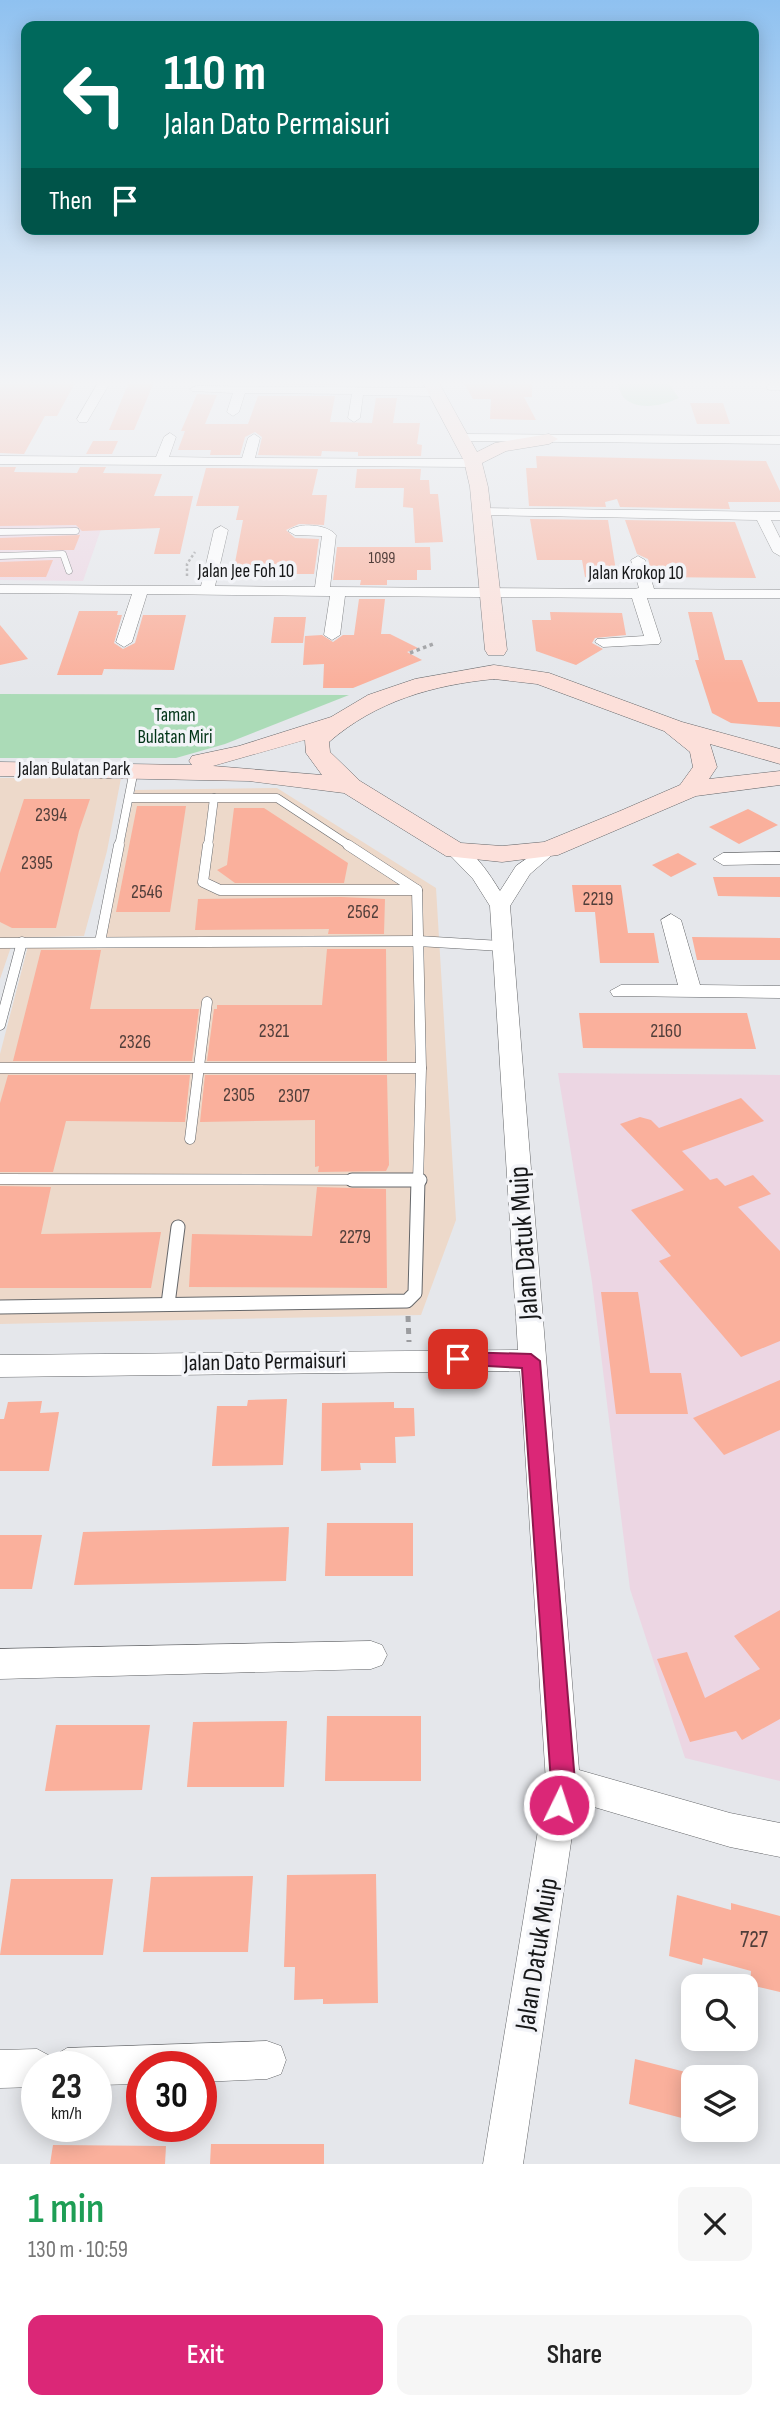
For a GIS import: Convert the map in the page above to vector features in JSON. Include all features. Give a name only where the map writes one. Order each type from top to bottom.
[{"type":"street","points":[[477,482],[492,592],[496,650]]},
{"type":"street","points":[[482,512],[780,516]]},
{"type":"street","points":[[762,516],[779,546]]},
{"type":"street","points":[[207,590],[221,530]]},
{"type":"street","points":[[295,531],[324,531],[329,535],[332,635]]},
{"type":"street","points":[[603,642],[653,641],[638,560]]},
{"type":"street","name":"Jalan Jee Foh 10","points":[[0,589],[492,592]]},
{"type":"street","points":[[124,642],[141,590]]},
{"type":"street","name":"Jalan Krokop 10","points":[[492,592],[780,594]]},
{"type":"street","points":[[496,650],[541,678],[672,726],[780,757]]},
{"type":"street","points":[[141,770],[244,752],[334,723],[389,697],[439,678],[496,650]]},
{"type":"street","points":[[439,678],[494,672],[541,678]]},
{"type":"street","points":[[334,723],[317,740],[318,753],[331,770],[351,786],[455,850],[481,876],[500,906],[523,870],[549,849]]},
{"type":"street","points":[[672,726],[701,749],[705,767],[690,790]]},
{"type":"street","name":"Jalan Bulatan Park","points":[[0,769],[141,770]]},
{"type":"street","points":[[141,770],[302,778],[351,786]]},
{"type":"street","points":[[455,850],[502,855],[549,849],[690,790],[730,782],[780,778]]},
{"type":"street","points":[[723,859],[780,858]]},
{"type":"street","name":"Jalan Datuk Muip","points":[[500,906],[563,1782],[503,2164]]},
{"type":"street","points":[[671,920],[691,992]]},
{"type":"street","points":[[621,991],[780,992]]},
{"type":"street","name":"Jalan Dato Permaisuri","points":[[0,1366],[410,1360],[531,1361]]},
{"type":"street","points":[[0,1664],[371,1655]]},
{"type":"street","points":[[563,1782],[730,1830],[780,1840]]},
{"type":"street","points":[[112,2065],[267,2060]]},
{"type":"street","points":[[0,2069],[21,2068]]},
{"type":"lane","points":[[0,533],[76,531]]},
{"type":"lane","points":[[0,556],[63,554],[69,571]]},
{"type":"lane","points":[[100,942],[130,798],[141,770]]},
{"type":"lane","points":[[130,798],[277,798],[417,890]]},
{"type":"lane","points":[[214,798],[204,882],[211,887],[220,890],[417,890]]},
{"type":"lane","points":[[0,1307],[407,1301],[415,1293],[421,1068],[417,890]]},
{"type":"lane","points":[[0,943],[418,942],[501,947]]},
{"type":"lane","points":[[0,1025],[22,943]]},
{"type":"lane","points":[[190,1139],[207,1002]]},
{"type":"lane","points":[[0,1068],[421,1068]]},
{"type":"lane","points":[[0,1179],[420,1180]]},
{"type":"lane","points":[[168,1304],[178,1227]]},
{"type":"path","points":[[410,653],[433,644]]},
{"type":"path","points":[[407,1301],[410,1360]]},
{"type":"shaded area","points":[[0,508],[108,509],[83,581],[0,580]]},
{"type":"shaded area","points":[[0,778],[121,778],[107,851],[84,936],[14,938],[0,979]]},
{"type":"shaded area","points":[[277,788],[436,888],[456,1220],[421,1315],[0,1324],[0,1054],[28,946],[103,944],[135,790]]},
{"type":"shaded area","points":[[558,1073],[780,1075],[780,1781],[685,1758],[630,1589],[592,1282]]},
{"type":"green space","name":"Taman Bulatan Miri","points":[[0,694],[349,695],[225,744],[176,758],[0,758]]},
{"type":"building","points":[[0,482],[159,482],[154,496],[193,496],[180,554],[154,554],[160,528],[82,531],[76,525],[0,526]]},
{"type":"building","points":[[202,482],[315,482],[312,495],[327,495],[324,525],[299,524],[286,530],[295,538],[319,539],[314,574],[275,574],[276,569],[234,568],[243,520],[236,520],[239,506],[196,506]]},
{"type":"building","points":[[356,482],[429,482],[430,494],[438,494],[443,542],[415,543],[413,508],[403,507],[404,488],[355,488]]},
{"type":"building","points":[[527,482],[776,482],[780,491],[780,502],[728,502],[730,509],[620,507],[617,499],[605,502],[606,507],[529,506]]},
{"type":"building","points":[[530,519],[608,520],[617,577],[585,577],[582,560],[537,560]]},
{"type":"building","points":[[625,520],[735,522],[756,578],[653,577],[648,559],[637,554]]},
{"type":"building","points":[[80,535],[74,550],[0,550],[0,538]]},
{"type":"building","points":[[337,547],[430,547],[431,570],[417,570],[417,580],[387,580],[387,585],[360,585],[361,580],[333,580]]},
{"type":"building","points":[[53,560],[46,577],[0,577],[0,562]]},
{"type":"building","points":[[359,599],[385,599],[381,634],[390,634],[418,648],[407,652],[422,660],[353,688],[323,688],[324,664],[303,665],[305,636],[322,635],[333,642],[343,635],[354,635]]},
{"type":"building","points":[[79,611],[118,611],[117,615],[122,615],[114,643],[123,649],[135,643],[143,615],[186,615],[174,670],[104,669],[102,675],[57,675]]},
{"type":"building","points":[[550,612],[622,613],[626,635],[595,638],[592,643],[603,649],[576,665],[536,651],[532,620],[551,620]]},
{"type":"building","points":[[688,612],[712,612],[725,660],[742,660],[758,702],[780,702],[780,727],[731,723],[712,713],[695,660],[699,660]]},
{"type":"building","points":[[274,617],[306,617],[303,643],[271,643]]},
{"type":"building","points":[[0,625],[28,659],[0,665]]},
{"type":"building","points":[[24,799],[90,799],[79,831],[56,928],[12,928],[0,922],[0,873]]},
{"type":"building","points":[[137,806],[186,806],[170,912],[116,912]]},
{"type":"building","points":[[234,808],[264,808],[348,863],[344,883],[235,883],[217,870],[227,865]]},
{"type":"building","points":[[748,809],[778,825],[739,844],[709,827]]},
{"type":"building","points":[[678,853],[697,864],[671,877],[652,865]]},
{"type":"building","points":[[713,877],[780,877],[780,897],[718,896]]},
{"type":"building","points":[[572,885],[621,885],[628,933],[654,933],[659,963],[600,963],[595,912],[575,912]]},
{"type":"building","points":[[198,899],[385,899],[384,934],[328,934],[329,929],[195,930]]},
{"type":"building","points":[[692,937],[780,938],[780,960],[697,960]]},
{"type":"building","points":[[327,949],[386,949],[387,1061],[207,1061],[214,1009],[217,1009],[217,1005],[322,1005]]},
{"type":"building","points":[[41,950],[101,950],[90,1009],[199,1009],[192,1061],[13,1061]]},
{"type":"building","points":[[579,1013],[747,1013],[756,1049],[583,1048]]},
{"type":"building","points":[[8,1075],[190,1075],[185,1122],[66,1121],[53,1172],[0,1172],[0,1103]]},
{"type":"building","points":[[205,1075],[387,1075],[389,1165],[386,1171],[318,1172],[319,1166],[315,1167],[315,1120],[200,1122]]},
{"type":"building","points":[[741,1098],[764,1121],[682,1151],[710,1180],[717,1178],[725,1186],[753,1175],[771,1194],[738,1207],[780,1251],[780,1341],[741,1357],[659,1261],[671,1256],[631,1210],[684,1190],[620,1124],[640,1117],[651,1120],[659,1128]]},
{"type":"building","points":[[0,1186],[51,1187],[41,1234],[161,1232],[151,1288],[0,1288]]},
{"type":"building","points":[[317,1187],[386,1189],[387,1288],[189,1287],[192,1234],[312,1236]]},
{"type":"building","points":[[601,1292],[638,1292],[650,1373],[681,1373],[688,1414],[616,1414]]},
{"type":"building","points":[[780,1380],[780,1430],[724,1455],[693,1418]]},
{"type":"building","points":[[287,1399],[283,1465],[212,1466],[217,1406],[247,1406],[248,1400]]},
{"type":"building","points":[[42,1401],[40,1413],[59,1412],[49,1471],[0,1471],[0,1419],[4,1419],[8,1402]]},
{"type":"building","points":[[394,1402],[394,1408],[414,1408],[415,1436],[395,1437],[396,1463],[360,1463],[361,1470],[321,1471],[322,1403]]},
{"type":"building","points":[[327,1523],[413,1523],[413,1576],[325,1576]]},
{"type":"building","points":[[289,1527],[286,1581],[74,1585],[83,1532]]},
{"type":"building","points":[[0,1535],[42,1535],[32,1589],[0,1589]]},
{"type":"building","points":[[780,1610],[780,1719],[742,1740],[736,1731],[690,1742],[657,1659],[687,1652],[705,1698],[760,1669],[734,1636]]},
{"type":"building","points":[[327,1716],[421,1716],[421,1781],[325,1781]]},
{"type":"building","points":[[287,1721],[284,1787],[187,1787],[193,1722]]},
{"type":"building","points":[[56,1725],[150,1725],[142,1790],[45,1791]]},
{"type":"building","points":[[376,1874],[378,2003],[323,2004],[323,1999],[294,2000],[295,1967],[284,1967],[287,1875]]},
{"type":"building","points":[[253,1876],[248,1952],[143,1952],[151,1877]]},
{"type":"building","points":[[11,1879],[113,1879],[103,1955],[0,1955]]},
{"type":"building","points":[[677,1895],[731,1910],[731,1903],[780,1916],[780,1992],[758,1987],[758,1974],[751,1974],[751,1971],[703,1958],[702,1965],[669,1956]]},
{"type":"building","points":[[635,2059],[681,2071],[681,2118],[629,2104]]},
{"type":"building","points":[[211,2144],[324,2144],[324,2164],[210,2164]]},
{"type":"building","points":[[53,2145],[166,2146],[165,2164],[50,2164]]},
{"type":"route","points":[[458,1359],[531,1361],[563,1782],[559,1805]]}]
